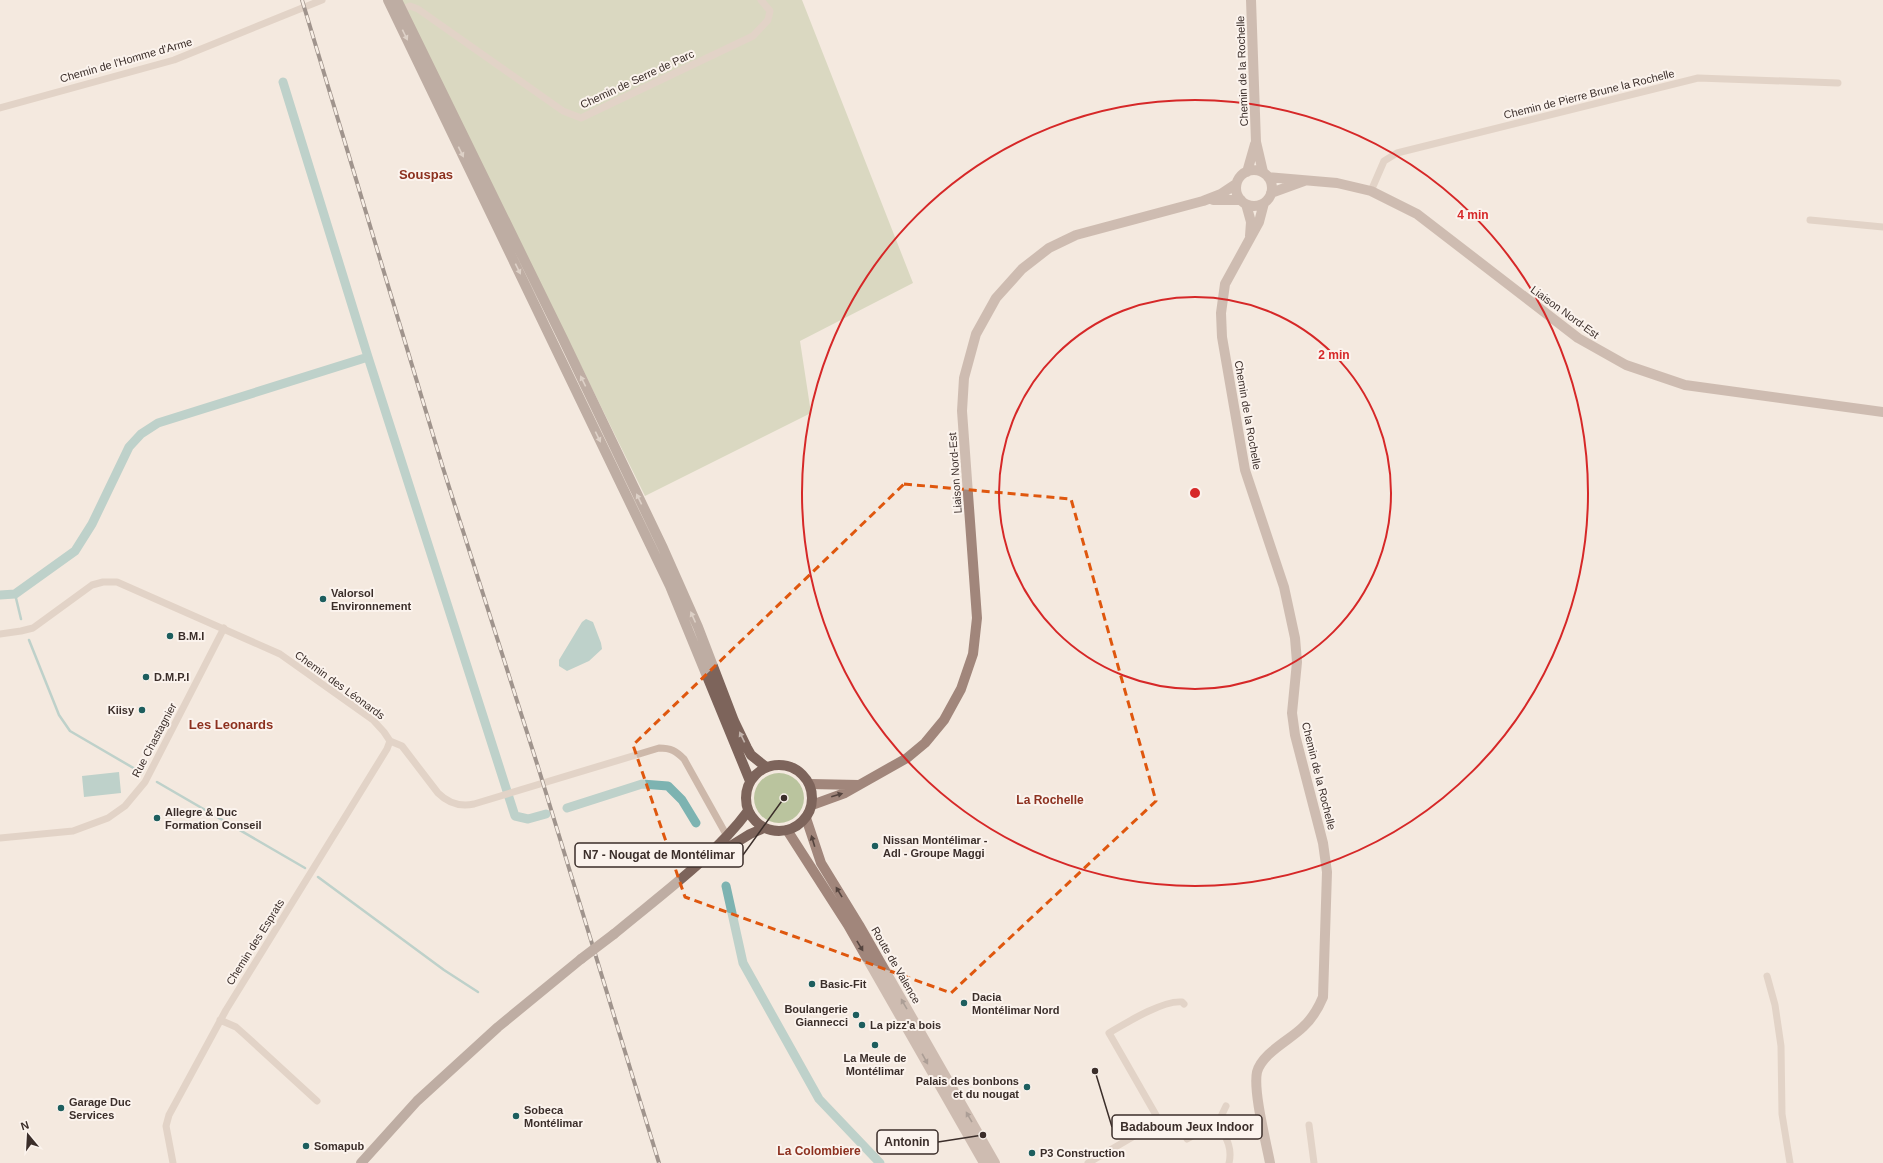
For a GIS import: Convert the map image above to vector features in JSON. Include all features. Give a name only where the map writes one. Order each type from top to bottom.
[{"type":"main road","points":[[388,0],[397,7],[566,346],[663,548],[698,627],[734,721],[752,755],[766,767]]},
{"type":"main road","name":"Chemin de la Rochelle","points":[[1251,0],[1256,142],[1265,175]]},
{"type":"main road","points":[[397,7],[670,586],[750,781]]},
{"type":"main road","name":"Chemin de la Rochelle","points":[[1247,172],[1256,142]]},
{"type":"main road","points":[[1243,202],[1255,206],[1264,203],[1271,193],[1271,184],[1265,175],[1254,170],[1247,172],[1240,177],[1236,184],[1236,193],[1243,202],[1250,222],[1250,238]]},
{"type":"main road","name":"Liaison Nord-Est","points":[[1265,175],[1306,181],[1337,183],[1371,191],[1417,214],[1578,338],[1626,365],[1685,385],[1883,412]]},
{"type":"main road","name":"Liaison Nord-Est","points":[[1271,193],[1306,181]]},
{"type":"main road","name":"Liaison Nord-Est","points":[[812,805],[845,793],[907,758],[925,743],[944,720],[961,689],[973,654],[978,618],[962,411],[964,378],[976,334],[996,298],[1022,269],[1049,248],[1076,235],[1203,201],[1221,194],[1236,184]]},
{"type":"main road","name":"Liaison Nord-Est","points":[[1203,201],[1223,199],[1243,202]]},
{"type":"main road","name":"Chemin de la Rochelle","points":[[1264,203],[1259,222],[1225,284],[1221,313],[1222,337],[1245,470],[1284,587],[1295,638],[1297,662],[1292,712],[1295,735],[1323,843],[1327,872],[1323,997],[1316,1013],[1303,1028],[1270,1053],[1257,1071],[1256,1088],[1270,1163]]},
{"type":"main road","points":[[783,764],[791,766],[799,770],[810,784],[812,805],[806,818],[797,826],[779,831],[764,828],[752,818],[748,811],[746,795],[750,781],[758,772],[766,767],[783,764]]},
{"type":"main road","points":[[810,784],[861,784]]},
{"type":"main road","points":[[361,1163],[423,1096],[498,1027],[614,934],[683,876],[728,836],[748,811]]},
{"type":"main road","name":"Route de Valence","points":[[806,818],[821,863],[859,925],[995,1163]]},
{"type":"main road","points":[[683,876],[727,847],[764,828]]},
{"type":"main road","name":"Route de Valence","points":[[787,830],[848,925],[984,1163]]},
{"type":"street","name":"Chemin de l'Homme d'Arme","points":[[0,108],[174,60],[322,0]]},
{"type":"street","name":"Chemin de Serre de Parc","points":[[397,7],[410,6],[418,9],[563,111],[581,118],[753,36],[768,20],[770,10],[762,0]]},
{"type":"street","name":"Chemin de Pierre Brune la Rochelle","points":[[1371,191],[1384,161],[1397,153],[1698,78],[1838,83]]},
{"type":"street","points":[[1810,220],[1883,227]]},
{"type":"street","name":"Chemin des Léonards","points":[[0,634],[33,628],[92,585],[103,582],[117,582],[280,654],[373,720],[390,741],[402,746],[444,799],[464,806],[659,748],[670,748],[676,751],[684,760],[728,836]]},
{"type":"street","name":"Rue Chastagnier","points":[[0,838],[73,831],[108,818],[125,806],[145,782],[224,628]]},
{"type":"street","name":"Chemin des Esprats","points":[[173,1163],[166,1126],[169,1115],[220,1020],[384,754],[390,741]]},
{"type":"street","points":[[1767,976],[1776,1005],[1782,1046],[1782,1114],[1790,1163]]},
{"type":"street","points":[[1088,1163],[1153,1125],[1157,1121],[1156,1115],[1109,1033],[1145,1013],[1175,1001],[1182,1002],[1184,1004]]},
{"type":"street","points":[[220,1020],[236,1027],[317,1101]]},
{"type":"street","points":[[1187,1139],[1218,1123],[1226,1106]]},
{"type":"street","points":[[1218,1123],[1229,1144],[1231,1155],[1229,1163]]},
{"type":"street","points":[[1309,1125],[1314,1163]]},
{"type":"highlighted area","points":[[904,484],[1071,499],[1156,801],[951,993],[685,897],[633,745]]},
{"type":"green space","points":[[401,0],[802,0],[913,283],[800,341],[811,413],[645,496]]},
{"type":"green space","points":[[779,773],[789,775],[797,780],[802,788],[804,798],[802,808],[797,816],[789,821],[779,823],[769,821],[761,816],[756,808],[754,798],[756,788],[761,780],[769,775]]},
{"type":"water","points":[[586,619],[593,622],[602,649],[589,661],[567,671],[559,666],[559,660],[582,622]]},
{"type":"water","points":[[119,772],[121,793],[84,797],[82,776]]},
{"type":"waterway","points":[[283,82],[368,357],[515,816],[528,819],[546,814]]},
{"type":"waterway","points":[[0,595],[15,594],[75,551],[92,524],[129,447],[141,434],[158,423],[368,357]]},
{"type":"waterway","points":[[15,594],[21,619]]},
{"type":"waterway","points":[[29,640],[59,715],[70,731],[142,773]]},
{"type":"waterway","points":[[157,782],[305,868]]},
{"type":"waterway","points":[[567,808],[642,784],[668,786],[682,800],[696,823]]},
{"type":"waterway","points":[[318,877],[444,970],[478,992]]},
{"type":"waterway","points":[[726,886],[743,963],[819,1099],[880,1163]]},
{"type":"railway","points":[[302,0],[443,468],[539,770],[659,1163]]},
{"type":"place","name":"Valorsol Environnement","points":[[323,599]]},
{"type":"place","name":"B.M.I","points":[[170,636]]},
{"type":"place","name":"D.M.P.I","points":[[146,677]]},
{"type":"place","name":"Kiisy","points":[[142,710]]},
{"type":"place","name":"N7 - Nougat de Montélimar","points":[[784,798]]},
{"type":"place","name":"Allegre & Duc Formation Conseil","points":[[157,818]]},
{"type":"place","name":"Nissan Montélimar - Adl - Groupe Maggi","points":[[875,846]]},
{"type":"place","name":"Basic-Fit","points":[[812,984]]},
{"type":"place","name":"Dacia Montélimar Nord","points":[[964,1003]]},
{"type":"place","name":"Boulangerie Giannecci","points":[[856,1015]]},
{"type":"place","name":"La pizz'a bois","points":[[862,1025]]},
{"type":"place","name":"La Meule de Montélimar","points":[[875,1045]]},
{"type":"place","name":"Badaboum Jeux Indoor","points":[[1095,1071]]},
{"type":"place","name":"Palais des bonbons et du nougat","points":[[1027,1087]]},
{"type":"place","name":"Garage Duc Services","points":[[61,1108]]},
{"type":"place","name":"Sobeca Montélimar","points":[[516,1116]]},
{"type":"place","name":"Antonin","points":[[983,1135]]},
{"type":"place","name":"Somapub","points":[[306,1146]]},
{"type":"place","name":"P3 Construction","points":[[1032,1153]]},
{"type":"district","name":"Souspas","points":[[426,174]]},
{"type":"district","name":"Les Leonards","points":[[231,724]]},
{"type":"district","name":"La Rochelle","points":[[1050,800]]},
{"type":"district","name":"La Colombiere","points":[[819,1151]]}]
